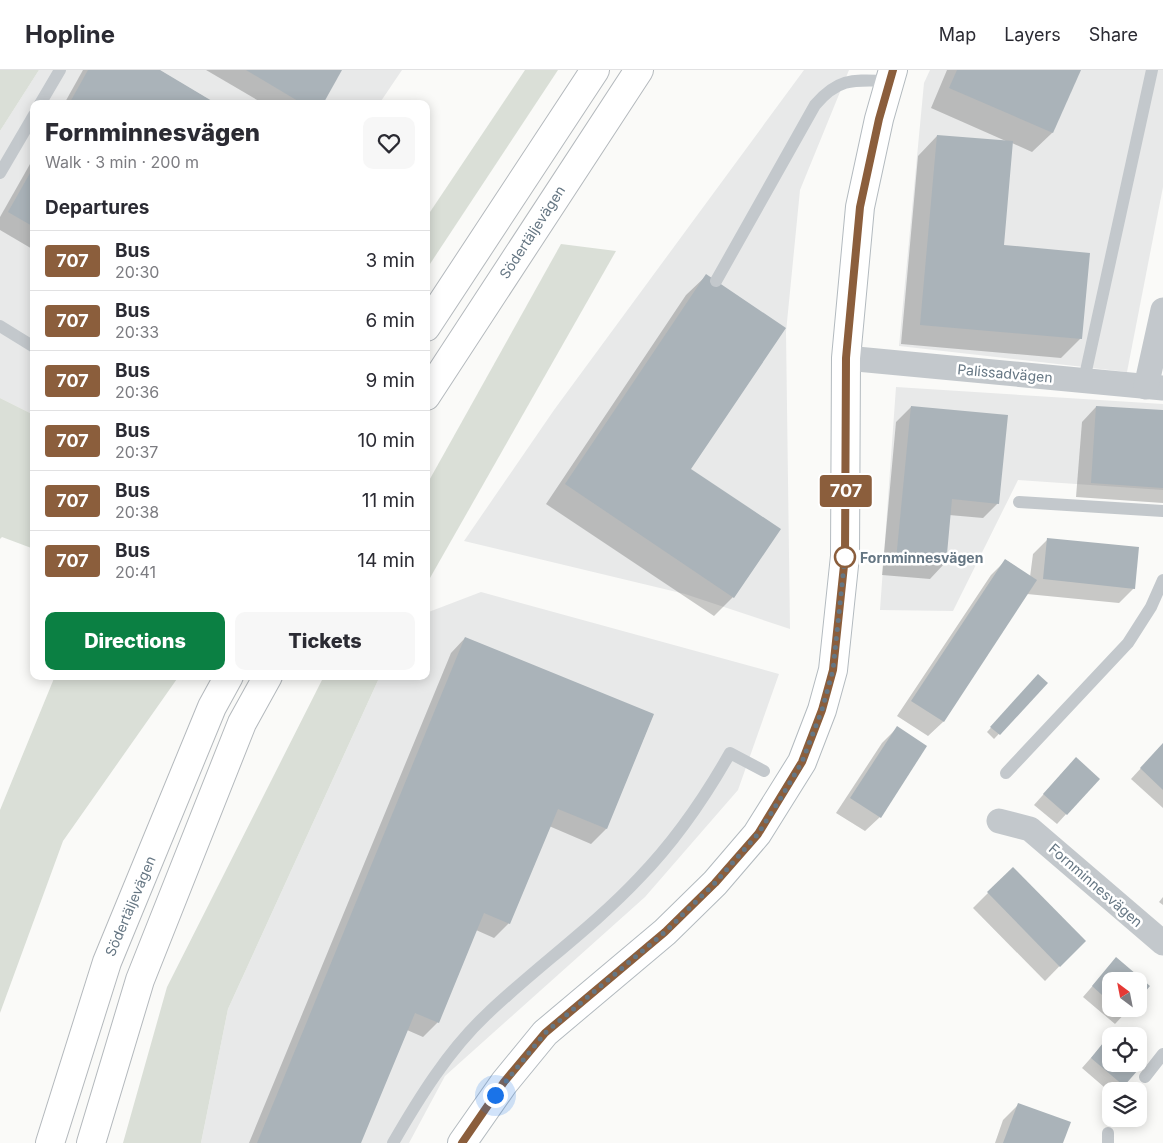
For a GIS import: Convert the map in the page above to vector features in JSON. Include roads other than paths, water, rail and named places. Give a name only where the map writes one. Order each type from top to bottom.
[{"type":"main road","points":[[430,320],[595,70]]},
{"type":"main road","name":"Södertäljevägen","points":[[430,390],[639,70]]},
{"type":"main road","points":[[462,1143],[504,1082],[545,1033],[665,932],[715,883],[758,834],[802,762],[822,710],[833,670],[845,556],[846,358],[860,207],[891,75]]},
{"type":"main road","name":"Södertäljevägen","points":[[50,1143],[107,962],[212,707],[227,680]]},
{"type":"main road","points":[[92,1143],[140,980],[242,723],[266,680]]},
{"type":"street","points":[[1155,388],[1163,310]]},
{"type":"street","name":"Palissadvägen","points":[[846,358],[1155,388]]},
{"type":"street","name":"Fornminnesvägen","points":[[998,821],[1030,829],[1163,943]]},
{"type":"lane","points":[[42,100],[60,70]]},
{"type":"lane","points":[[1084,380],[1152,70]]},
{"type":"lane","points":[[716,281],[815,105],[827,91],[837,84],[891,75]]},
{"type":"lane","points":[[0,173],[30,122]]},
{"type":"lane","points":[[0,326],[30,345]]},
{"type":"lane","points":[[1019,502],[1163,511]]},
{"type":"lane","points":[[1006,773],[1128,643],[1151,607],[1163,580]]},
{"type":"lane","points":[[393,1143],[449,1058],[486,1015],[638,879],[682,829],[705,798],[730,754],[764,771]]},
{"type":"lane","points":[[1145,1078],[1163,1054]]},
{"type":"place","name":"Fornminnesvägen","points":[[845,557]]}]
